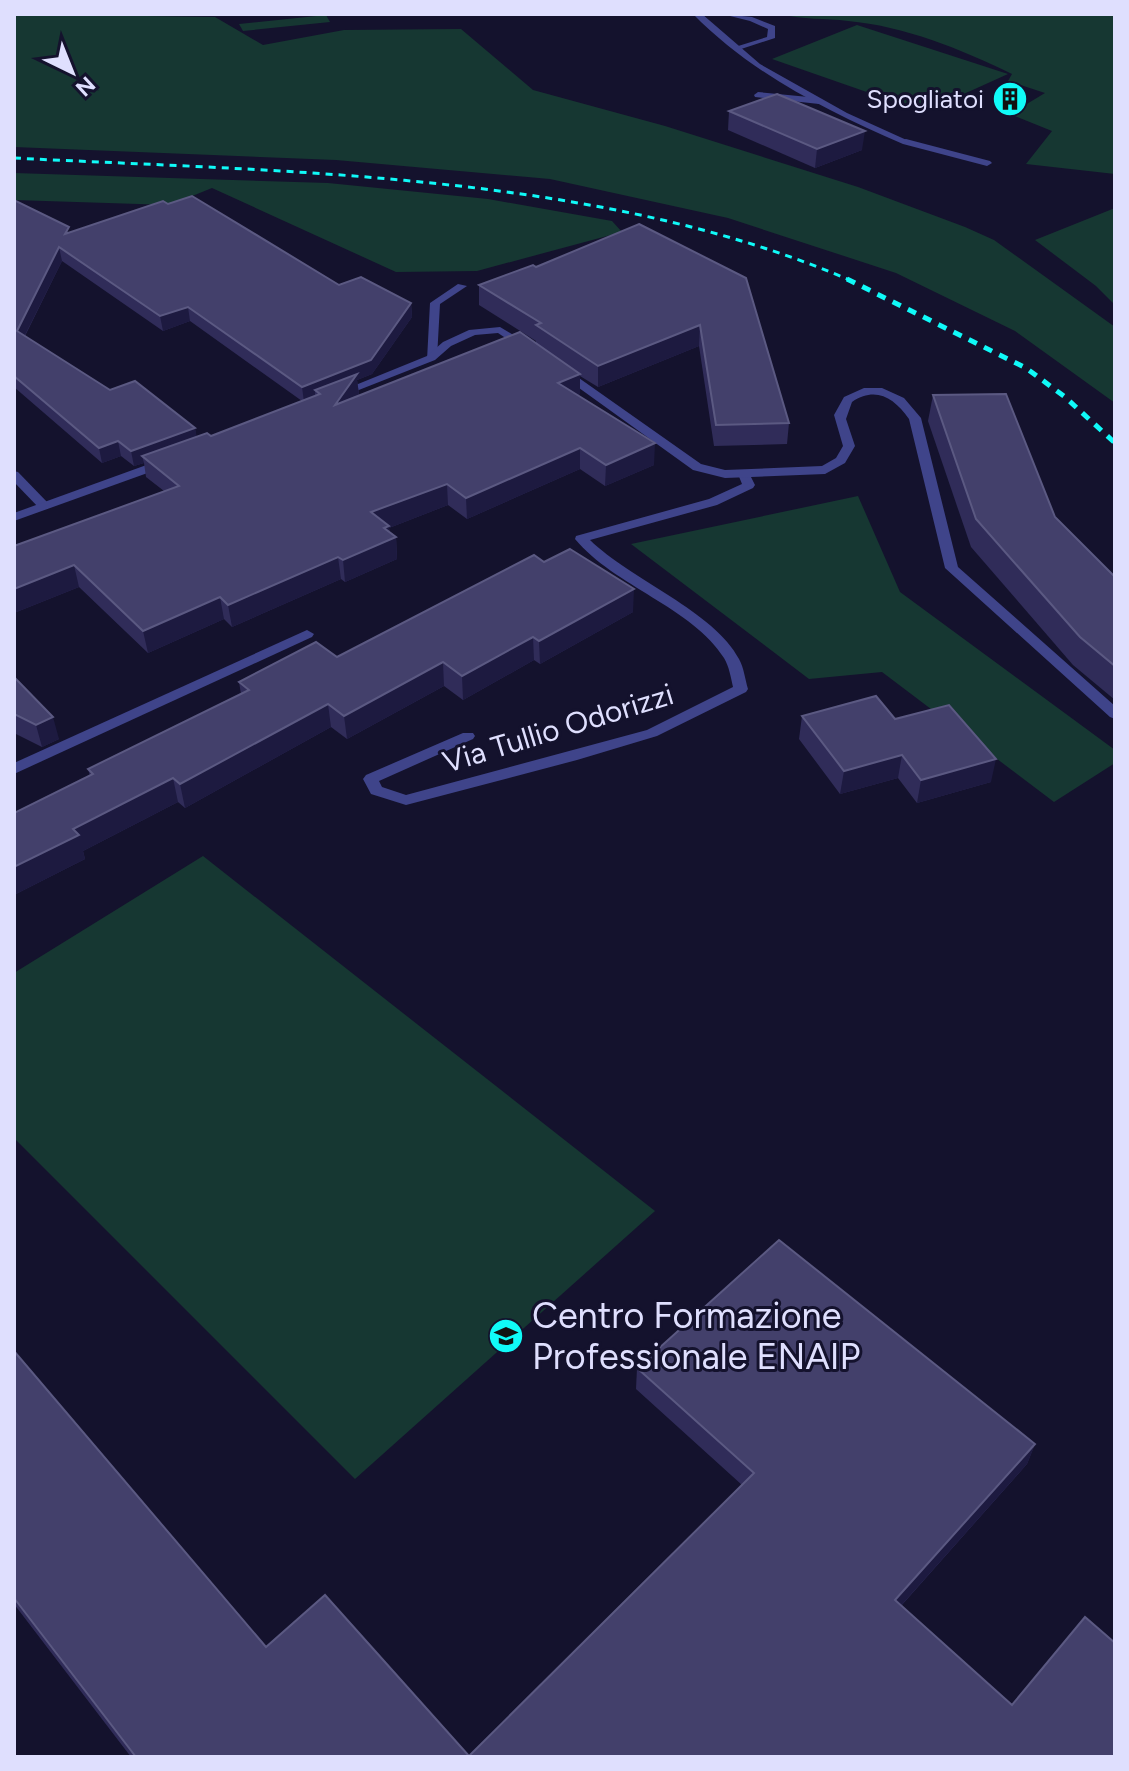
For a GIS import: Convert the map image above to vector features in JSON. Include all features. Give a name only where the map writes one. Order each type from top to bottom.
[{"type":"street","points":[[697,14],[757,66],[819,101],[906,142],[987,163]]},
{"type":"street","points":[[726,14],[752,19],[772,28],[771,38],[738,49]]},
{"type":"street","points":[[758,95],[819,101]]},
{"type":"street","points":[[906,142],[918,161]]},
{"type":"street","points":[[431,358],[435,303],[462,286]]},
{"type":"street","points":[[330,399],[431,358],[459,336],[500,330],[538,355]]},
{"type":"street","points":[[551,363],[697,467],[725,474],[825,470],[841,460],[849,446],[839,419],[843,404],[854,395],[872,390],[884,391],[899,398],[915,418],[952,568],[1115,714]]},
{"type":"street","points":[[14,517],[172,460]]},
{"type":"street","name":"Via Tullio Odorizzi","points":[[468,736],[371,779],[376,790],[406,800],[577,755],[652,733],[741,689],[731,658],[705,630],[598,558],[581,539],[713,502],[749,485],[744,474]]},
{"type":"street","points":[[14,475],[44,506]]},
{"type":"street","points":[[14,769],[307,634]]},
{"type":"green space","points":[[14,14],[215,17],[263,45],[344,30],[461,29],[533,90],[665,126],[858,187],[994,240],[1115,327],[1115,403],[1015,331],[896,273],[728,218],[550,179],[336,160],[14,147]]},
{"type":"green space","points":[[781,14],[1115,14],[1115,174],[1026,164],[1052,131],[1010,114],[1045,93],[1008,81],[1012,74],[911,33],[869,24]]},
{"type":"green space","points":[[326,15],[330,22],[243,31],[239,24]]},
{"type":"green space","points":[[857,25],[1008,74],[924,112],[772,59]]},
{"type":"green space","points":[[14,173],[328,183],[488,199],[612,221],[622,232],[477,271],[396,272],[212,188],[170,205],[14,200]]},
{"type":"green space","points":[[1115,208],[1115,305],[1096,286],[1035,240]]},
{"type":"green space","points":[[858,496],[900,592],[1115,750],[1115,763],[1054,802],[882,672],[809,679],[631,544]]},
{"type":"green space","points":[[203,856],[655,1211],[355,1479],[14,1138],[14,973]]},
{"type":"building","points":[[777,94],[865,131],[817,149],[729,111]]},
{"type":"building","points":[[192,196],[339,285],[361,277],[411,303],[371,360],[302,387],[188,307],[160,316],[59,247],[17,331],[110,390],[135,381],[195,428],[131,451],[118,441],[99,448],[14,376],[14,200],[69,227],[65,234],[163,201],[168,204]]},
{"type":"building","points":[[639,224],[746,278],[789,423],[716,425],[700,325],[598,366],[536,325],[541,323],[479,285],[533,265],[536,267]]},
{"type":"building","points":[[520,332],[580,374],[558,383],[655,443],[606,465],[580,448],[466,498],[447,484],[371,512],[389,526],[384,528],[396,537],[343,560],[338,557],[228,605],[220,597],[143,631],[74,565],[14,589],[14,546],[179,486],[142,456],[207,433],[211,436],[320,394],[315,390],[357,374],[335,405]]},
{"type":"building","points":[[1006,394],[1055,517],[1115,577],[1115,666],[1080,637],[976,519],[933,395]]},
{"type":"building","points":[[570,549],[634,589],[539,641],[533,637],[462,676],[443,662],[344,716],[328,704],[180,784],[173,778],[73,829],[79,835],[14,867],[14,813],[93,774],[88,769],[249,690],[239,682],[316,642],[337,657],[534,555],[544,562]]},
{"type":"building","points":[[14,677],[53,717],[36,725],[14,714]]},
{"type":"building","points":[[876,696],[895,719],[949,705],[996,759],[921,780],[902,755],[844,771],[802,716]]},
{"type":"building","points":[[779,1240],[1035,1444],[895,1600],[1012,1705],[1085,1617],[1115,1643],[1115,1757],[136,1757],[14,1598],[14,1351],[266,1647],[325,1595],[469,1756],[754,1473],[637,1368]]},
{"type":"railway","points":[[14,158],[331,174],[547,198],[653,218],[755,245],[848,280]]},
{"type":"railway","points":[[848,280],[852,281]]},
{"type":"railway","points":[[848,280],[1026,368],[1065,397],[1115,443]]},
{"type":"place","name":"Spogliatoi","points":[[1010,99]]},
{"type":"place","name":"Centro Formazione Professionale ENAIP","points":[[506,1336]]}]
